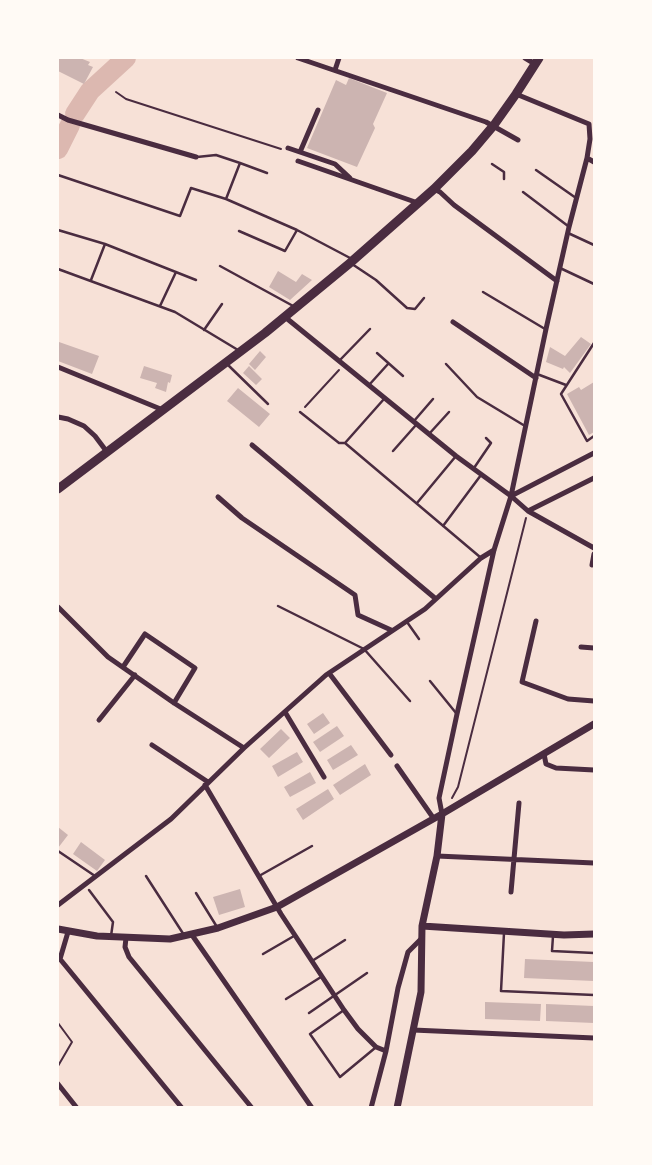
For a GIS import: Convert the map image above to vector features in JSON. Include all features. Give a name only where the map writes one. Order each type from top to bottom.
[{"type":"main road","points":[[58,489],[285,317],[352,262],[434,189],[472,151],[494,125],[537,61]]},
{"type":"street","points":[[298,58],[494,125],[518,140]]},
{"type":"street","points":[[335,70],[339,58]]},
{"type":"street","points":[[525,58],[537,61]]},
{"type":"street","points":[[397,1108],[421,992],[422,926],[437,856],[442,814],[439,798],[494,550],[511,496],[546,329],[590,139],[589,124],[516,94]]},
{"type":"street","points":[[300,152],[318,110]]},
{"type":"street","points":[[58,115],[68,120],[196,157]]},
{"type":"street","points":[[288,148],[335,164],[353,180]]},
{"type":"street","points":[[586,158],[594,162]]},
{"type":"street","points":[[298,162],[418,203]]},
{"type":"street","points":[[434,189],[557,282]]},
{"type":"street","points":[[285,317],[456,456],[511,496],[528,511],[594,548]]},
{"type":"street","points":[[452,322],[537,376]]},
{"type":"street","points":[[58,367],[163,410]]},
{"type":"street","points":[[58,417],[84,426],[95,436],[107,452]]},
{"type":"street","points":[[252,445],[436,599]]},
{"type":"street","points":[[511,496],[594,453]]},
{"type":"street","points":[[528,511],[594,478]]},
{"type":"street","points":[[218,498],[242,518],[355,595],[358,615],[391,630]]},
{"type":"street","points":[[58,905],[171,818],[244,748],[329,673],[424,609],[481,558],[494,550]]},
{"type":"street","points":[[592,565],[594,554]]},
{"type":"street","points":[[58,607],[108,657],[174,703],[244,748]]},
{"type":"street","points":[[536,621],[522,682],[568,699],[594,701]]},
{"type":"street","points":[[123,666],[145,634],[195,668],[174,703]]},
{"type":"street","points":[[581,647],[594,648]]},
{"type":"street","points":[[329,673],[391,755]]},
{"type":"street","points":[[99,720],[135,676]]},
{"type":"street","points":[[285,712],[324,777]]},
{"type":"street","points":[[58,930],[111,937],[170,939],[218,928],[277,907],[434,819],[594,724]]},
{"type":"street","points":[[152,745],[207,784],[277,907],[344,1010],[358,1029],[376,1047],[386,1051]]},
{"type":"street","points":[[544,754],[546,764],[556,768],[594,770]]},
{"type":"street","points":[[397,766],[434,819]]},
{"type":"street","points":[[511,892],[519,802]]},
{"type":"street","points":[[437,856],[594,863]]},
{"type":"street","points":[[422,926],[554,935],[594,934]]},
{"type":"street","points":[[68,932],[60,958],[182,1108]]},
{"type":"street","points":[[188,936],[312,1108]]},
{"type":"street","points":[[126,938],[125,947],[129,956],[252,1108]]},
{"type":"street","points":[[371,1108],[408,952],[421,939]]},
{"type":"street","points":[[414,1030],[594,1038]]},
{"type":"street","points":[[58,1085],[77,1108]]},
{"type":"lane","points":[[589,124],[594,120]]},
{"type":"lane","points":[[196,157],[216,155],[267,173]]},
{"type":"lane","points":[[226,199],[240,163]]},
{"type":"lane","points":[[492,164],[504,172],[504,179]]},
{"type":"lane","points":[[536,170],[576,198]]},
{"type":"lane","points":[[58,175],[180,216],[191,188],[226,199],[298,230],[352,262],[408,308],[415,309],[424,298]]},
{"type":"lane","points":[[523,192],[569,227]]},
{"type":"lane","points":[[58,230],[105,244],[196,280]]},
{"type":"lane","points":[[239,231],[285,251],[298,230]]},
{"type":"lane","points":[[568,233],[594,245]]},
{"type":"lane","points":[[91,281],[105,244]]},
{"type":"lane","points":[[220,266],[296,308]]},
{"type":"lane","points":[[560,268],[594,284]]},
{"type":"lane","points":[[58,269],[175,312],[240,352]]},
{"type":"lane","points":[[160,306],[176,272]]},
{"type":"lane","points":[[483,292],[546,329]]},
{"type":"lane","points":[[204,330],[222,304]]},
{"type":"lane","points":[[342,363],[370,329]]},
{"type":"lane","points":[[594,343],[560,394],[587,440],[594,436]]},
{"type":"lane","points":[[377,353],[403,376]]},
{"type":"lane","points":[[226,363],[268,404]]},
{"type":"lane","points":[[369,385],[389,364]]},
{"type":"lane","points":[[446,364],[477,397],[526,427]]},
{"type":"lane","points":[[537,376],[566,385]]},
{"type":"lane","points":[[345,443],[385,398]]},
{"type":"lane","points":[[393,451],[433,399]]},
{"type":"lane","points":[[300,412],[339,443],[345,443],[481,558]]},
{"type":"lane","points":[[430,434],[449,412]]},
{"type":"lane","points":[[474,470],[491,443],[486,438]]},
{"type":"lane","points":[[417,503],[456,456]]},
{"type":"lane","points":[[443,526],[481,475]]},
{"type":"lane","points":[[278,606],[364,649],[410,701]]},
{"type":"lane","points":[[406,621],[419,639]]},
{"type":"lane","points":[[430,681],[457,714]]},
{"type":"lane","points":[[259,876],[312,846]]},
{"type":"lane","points":[[58,851],[96,877]]},
{"type":"lane","points":[[146,876],[188,936]]},
{"type":"lane","points":[[89,890],[112,922],[111,937]]},
{"type":"lane","points":[[196,894],[218,928]]},
{"type":"lane","points":[[504,932],[501,991],[594,995]]},
{"type":"lane","points":[[263,954],[295,935]]},
{"type":"lane","points":[[554,935],[552,951],[594,953]]},
{"type":"lane","points":[[312,961],[345,940]]},
{"type":"lane","points":[[309,1013],[368,973]]},
{"type":"lane","points":[[286,999],[322,976]]},
{"type":"lane","points":[[344,1010],[310,1034],[340,1077],[376,1047]]},
{"type":"path","points":[[116,92],[126,99],[135,102],[283,149],[288,148]]},
{"type":"path","points":[[300,412],[342,363]]},
{"type":"path","points":[[442,814],[458,787],[528,511]]},
{"type":"path","points":[[58,1023],[72,1042],[58,1066]]},
{"type":"building","points":[[58,58],[80,58],[90,62],[88,65],[93,67],[84,84],[58,71]]},
{"type":"building","points":[[349,78],[387,93],[373,124],[375,128],[357,167],[307,148],[336,80],[346,85]]},
{"type":"building","points":[[278,271],[296,282],[302,274],[312,280],[290,300],[269,287]]},
{"type":"building","points":[[581,337],[591,344],[570,373],[564,367],[563,369],[546,362],[550,347],[565,356]]},
{"type":"building","points":[[59,342],[99,356],[92,374],[58,361]]},
{"type":"building","points":[[260,351],[266,357],[255,370],[249,364]]},
{"type":"building","points":[[144,366],[172,375],[166,392],[155,388],[157,383],[140,378]]},
{"type":"building","points":[[249,366],[262,379],[256,385],[243,373]]},
{"type":"building","points":[[594,382],[594,432],[589,435],[567,394],[579,387],[581,390]]},
{"type":"building","points":[[238,388],[270,414],[259,427],[227,401]]},
{"type":"building","points":[[323,713],[330,723],[314,734],[307,724]]},
{"type":"building","points":[[337,726],[344,736],[320,752],[313,742]]},
{"type":"building","points":[[281,729],[290,738],[269,758],[260,749]]},
{"type":"building","points":[[351,745],[358,755],[333,770],[327,760]]},
{"type":"building","points":[[297,752],[303,762],[278,777],[272,766]]},
{"type":"building","points":[[365,764],[371,775],[340,795],[333,785]]},
{"type":"building","points":[[310,772],[316,783],[290,797],[284,787]]},
{"type":"building","points":[[328,789],[334,799],[303,820],[296,809]]},
{"type":"building","points":[[58,827],[68,835],[58,848]]},
{"type":"building","points":[[81,842],[105,860],[97,871],[73,854]]},
{"type":"building","points":[[240,889],[245,907],[219,915],[213,897]]},
{"type":"building","points":[[525,959],[594,962],[594,981],[524,978]]},
{"type":"building","points":[[485,1002],[541,1004],[540,1021],[485,1019]]},
{"type":"building","points":[[546,1004],[594,1006],[594,1023],[546,1021]]},
{"type":"waterway","points":[[75,114],[90,91],[126,58]]},
{"type":"waterway","points":[[58,149],[70,125]]}]
